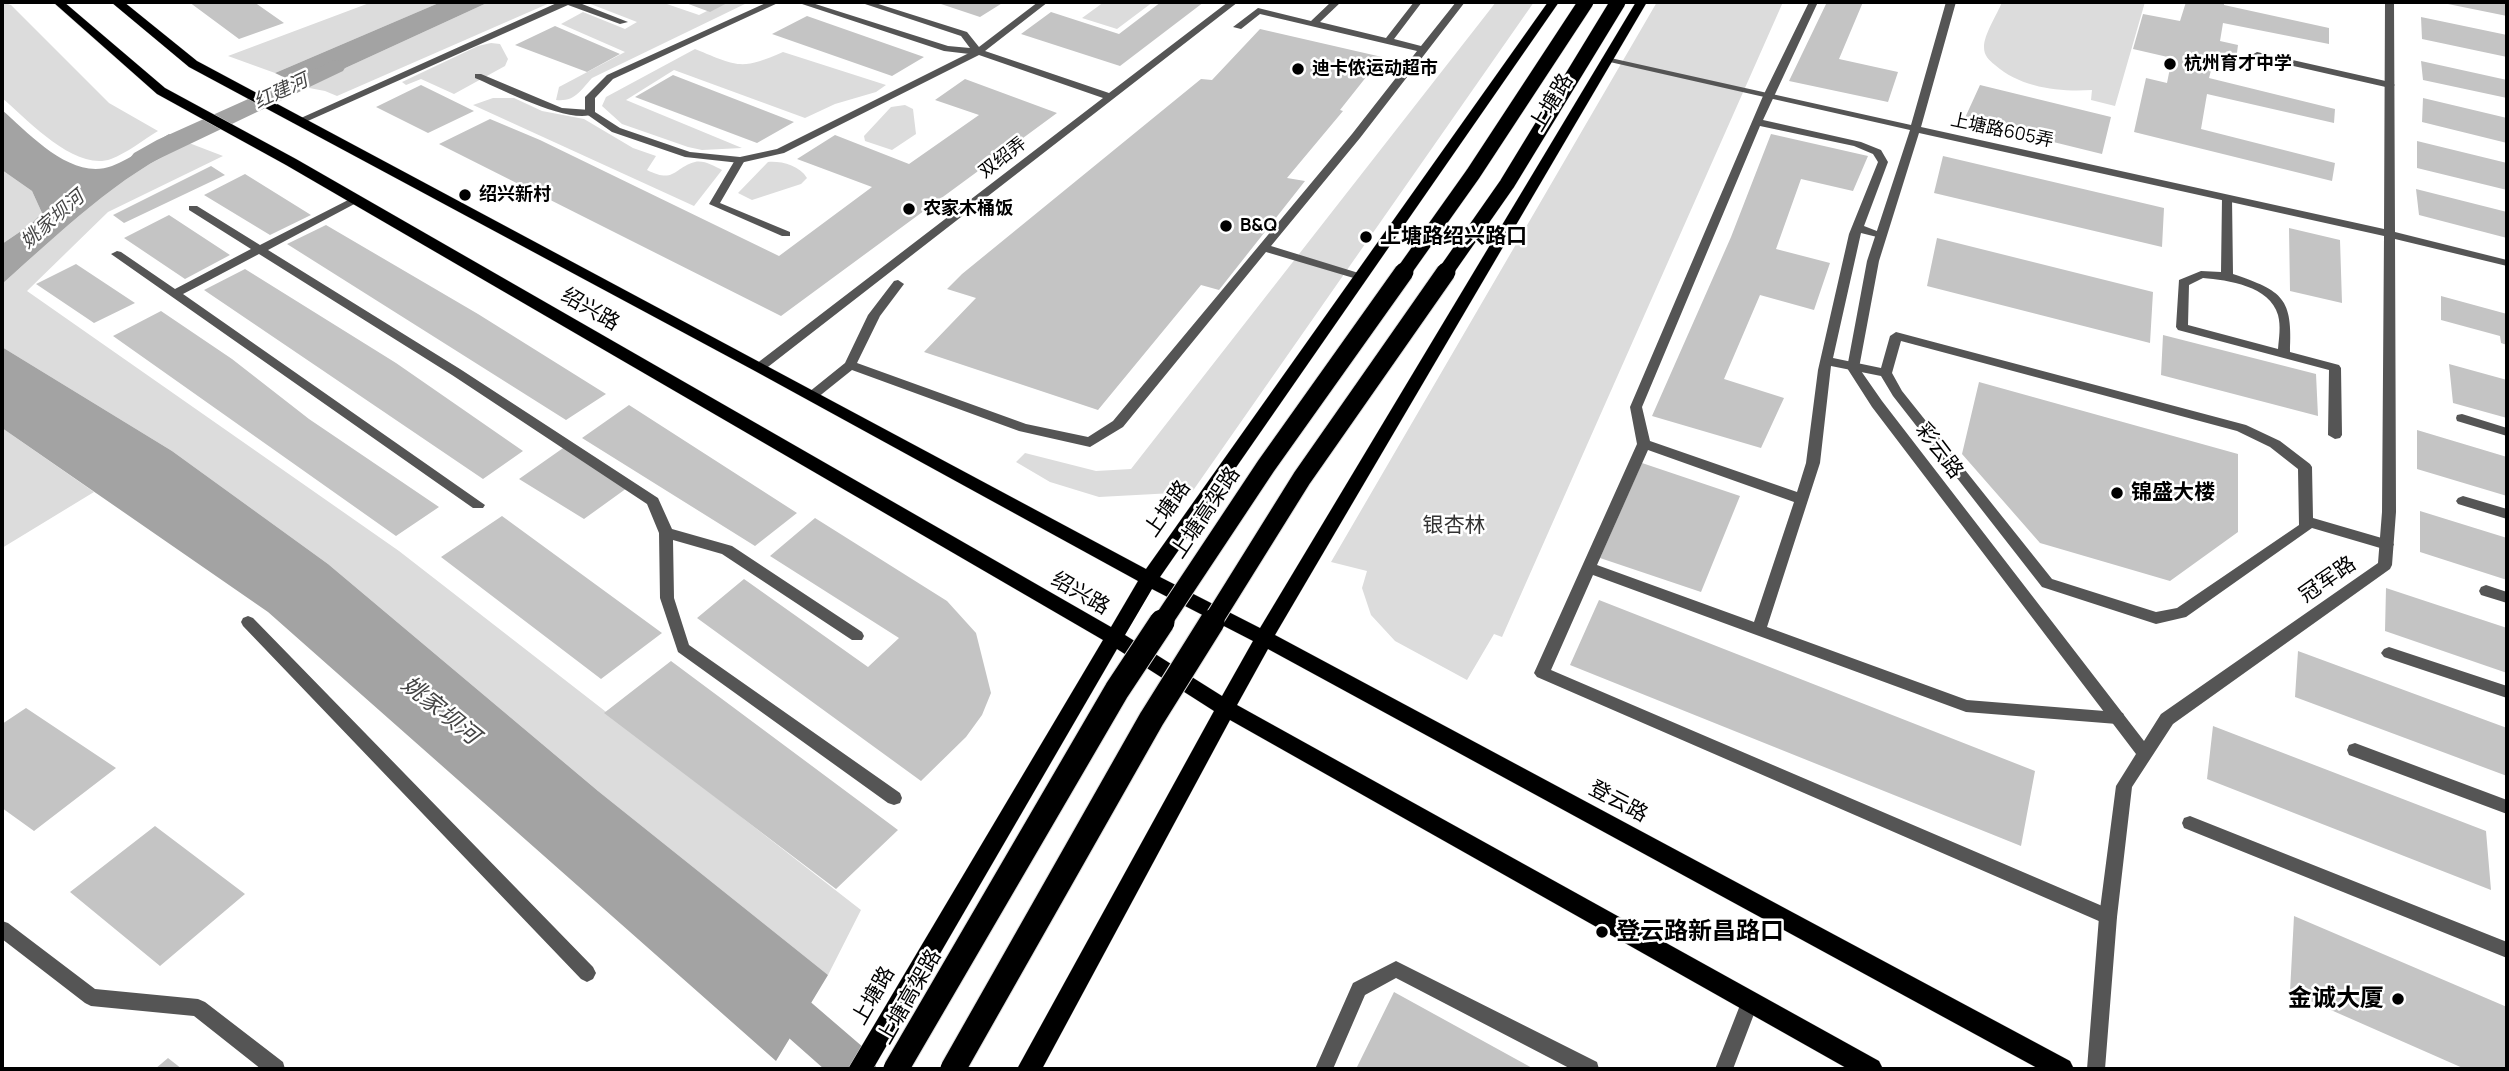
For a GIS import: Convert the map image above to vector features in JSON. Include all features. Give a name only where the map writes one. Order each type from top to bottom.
[{"type":"highway","name":"上塘高架路","points":[[896,1069],[1117,690],[1266,466],[1473,174],[1586,2]]},
{"type":"highway","points":[[954,1069],[1152,718],[1294,490],[1507,184],[1618,2]]},
{"type":"main road","name":"绍兴路","points":[[58,2],[161,91],[356,199],[1113,637]]},
{"type":"main road","name":"绍兴路","points":[[117,2],[193,64],[297,122],[813,395],[1149,579]]},
{"type":"main road","name":"上塘路","points":[[860,1069],[1149,579],[1554,2]]},
{"type":"main road","name":"上塘路","points":[[1029,1069],[1264,638],[1642,2]]},
{"type":"main road","name":"登云路","points":[[1149,579],[1264,638],[2062,1069]]},
{"type":"main road","points":[[1113,637],[1226,708],[1871,1069]]},
{"type":"street","points":[[297,122],[568,2],[623,22]]},
{"type":"street","points":[[590,113],[590,97],[610,77],[775,2]]},
{"type":"street","points":[[801,2],[947,49],[978,51],[1110,97]]},
{"type":"street","points":[[864,2],[964,34],[978,51]]},
{"type":"street","points":[[478,76],[560,111],[590,113],[616,130],[689,155],[740,160],[780,151],[869,109],[978,51],[1043,2]]},
{"type":"street","name":"双绍弄","points":[[760,367],[1233,2]]},
{"type":"street","points":[[1313,24],[1336,2]]},
{"type":"street","points":[[1388,41],[1418,2]]},
{"type":"street","points":[[850,365],[1024,428],[1090,442],[1118,424],[1264,248],[1460,2]]},
{"type":"street","points":[[1813,2],[1768,96],[1636,407],[1644,444],[1542,673],[2108,917]]},
{"type":"street","points":[[1853,368],[1856,340],[1881,235],[1915,130],[1951,2]]},
{"type":"street","name":"冠军路","points":[[2096,1069],[2108,917],[2124,786],[2167,719],[2385,565],[2390,2]]},
{"type":"street","points":[[1238,27],[1258,11],[1423,49]]},
{"type":"street","points":[[2257,55],[2390,85]]},
{"type":"street","name":"上塘路605弄","points":[[1606,60],[2390,234],[2507,263]]},
{"type":"street","points":[[1757,122],[1857,144],[1877,152],[1884,162],[1857,228],[1826,361],[1812,463],[1759,630]]},
{"type":"street","points":[[740,160],[714,204],[786,234]]},
{"type":"street","points":[[2227,276],[2228,198]]},
{"type":"street","points":[[175,294],[356,199]]},
{"type":"street","points":[[193,208],[456,372],[653,500],[666,533],[667,598],[684,648],[894,798]]},
{"type":"street","points":[[1857,228],[1881,235]]},
{"type":"street","points":[[1264,248],[1361,277]]},
{"type":"street","points":[[117,254],[478,505]]},
{"type":"street","points":[[2284,355],[2284,315],[2275,300],[2255,286],[2227,276],[2201,274],[2183,283],[2182,327],[2284,355],[2335,368],[2334,435]]},
{"type":"street","points":[[813,395],[850,365],[874,315],[898,284]]},
{"type":"street","points":[[1896,336],[2241,428],[2275,444],[2305,467],[2306,527],[2181,613],[2156,618],[2047,583],[1897,393],[1886,373],[1896,336]]},
{"type":"street","points":[[1826,361],[1886,373]]},
{"type":"street","name":"彩云路","points":[[1853,368],[1877,404],[2145,754]]},
{"type":"street","points":[[2462,418],[2507,432]]},
{"type":"street","points":[[1644,444],[1801,499]]},
{"type":"street","points":[[2463,501],[2507,514]]},
{"type":"street","points":[[2305,521],[2387,545]]},
{"type":"street","points":[[666,533],[727,550],[857,636]]},
{"type":"street","points":[[1589,568],[1966,706],[2117,718]]},
{"type":"street","points":[[2486,591],[2507,598]]},
{"type":"street","points":[[248,622],[484,864],[586,973]]},
{"type":"street","points":[[2389,653],[2507,692]]},
{"type":"street","points":[[2355,750],[2507,807]]},
{"type":"street","points":[[2190,823],[2507,950]]},
{"type":"street","points":[[2,929],[91,997],[198,1008],[276,1069]]},
{"type":"street","points":[[1324,1069],[1359,989],[1396,969],[1590,1069]]},
{"type":"street","points":[[1724,1069],[1750,1002]]},
{"type":"green space","points":[[2,2],[11,5],[109,103],[158,131],[111,159],[97,161],[67,151],[38,130],[2,98]]},
{"type":"green space","points":[[372,2],[441,2],[275,73],[228,56]]},
{"type":"green space","points":[[489,2],[552,2],[337,96],[304,87]]},
{"type":"green space","points":[[661,2],[699,15],[725,2],[749,2],[592,78],[573,97],[556,100],[559,87],[625,52],[561,24],[583,12],[625,29],[637,22],[588,3]]},
{"type":"green space","points":[[1104,2],[1153,2],[1117,29],[1082,18]]},
{"type":"green space","points":[[1496,2],[1534,2],[1192,492],[1099,497],[1050,482],[1016,462],[1025,453],[1096,471],[1131,469]]},
{"type":"green space","name":"银杏林","points":[[1657,2],[1783,2],[1502,637],[1494,634],[1467,680],[1395,641],[1371,615],[1362,588],[1367,571],[1331,562]]},
{"type":"green space","points":[[2002,2],[2145,2],[2115,106],[2091,100],[2092,90],[2054,89],[2028,84],[2005,73],[1991,61],[1984,47],[1988,30]]},
{"type":"green space","points":[[500,44],[508,59],[505,66],[454,94],[421,79],[406,85],[402,82],[478,46]]},
{"type":"green space","points":[[695,49],[739,64],[757,62],[783,52],[886,85],[876,92],[835,104],[805,118],[674,70],[626,100],[742,148],[702,150],[688,147],[622,124],[602,106],[606,97]]},
{"type":"green space","points":[[493,98],[514,98],[542,111],[584,119],[633,148],[656,156],[647,170],[656,174],[673,174],[695,162],[722,170],[694,206],[473,105]]},
{"type":"green space","points":[[905,105],[913,109],[916,134],[892,150],[865,141],[864,136],[891,107]]},
{"type":"green space","points":[[189,143],[223,156],[108,212],[27,291],[399,551],[861,910],[828,975],[598,791],[328,564],[172,451],[2,347],[2,284],[114,188],[163,156]]},
{"type":"green space","points":[[768,162],[789,165],[807,178],[801,184],[752,200],[738,193]]},
{"type":"green space","points":[[2,170],[32,191],[42,213],[30,225],[2,244]]},
{"type":"green space","points":[[2,428],[94,492],[2,548]]},
{"type":"water","points":[[441,2],[489,2],[304,87],[275,73]]},
{"type":"water","points":[[2,110],[52,153],[81,167],[97,169],[112,166],[169,134],[189,143],[163,156],[114,188],[2,284],[2,244],[30,225],[42,213],[32,191],[2,170]]},
{"type":"water","points":[[2,347],[172,451],[328,564],[598,791],[828,975],[776,1061],[268,612],[2,428]]},
{"type":"building","points":[[189,2],[254,2],[284,23],[239,39]]},
{"type":"building","points":[[683,2],[729,2],[710,12]]},
{"type":"building","points":[[935,2],[1004,2],[980,17]]},
{"type":"building","points":[[1161,2],[1204,2],[1120,66],[1021,34],[1051,12],[1119,34]]},
{"type":"building","points":[[1827,2],[1863,2],[1839,59],[1898,72],[1888,102],[1789,81]]},
{"type":"building","points":[[2186,2],[2224,2],[2224,5],[2329,28],[2329,44],[2223,23],[2220,41],[2238,45],[2236,60],[2215,55],[2209,78],[2335,109],[2334,123],[2207,94],[2201,129],[2335,163],[2332,181],[2134,132],[2146,78],[2167,83],[2172,58],[2133,49],[2143,14],[2180,21]]},
{"type":"building","points":[[2507,2],[2507,16],[2443,3]]},
{"type":"building","points":[[807,16],[924,57],[892,76],[772,34]]},
{"type":"building","points":[[2421,17],[2507,35],[2507,57],[2422,39]]},
{"type":"building","points":[[555,26],[620,54],[587,72],[515,45]]},
{"type":"building","points":[[1260,29],[1382,57],[1340,110],[1343,111],[1287,178],[1305,181],[1219,290],[1201,285],[1098,410],[924,352],[976,298],[947,289],[962,274],[1201,79],[1212,80]]},
{"type":"building","points":[[2421,61],[2507,80],[2507,98],[2423,80]]},
{"type":"building","points":[[673,75],[794,122],[757,143],[635,97]]},
{"type":"building","points":[[965,79],[1057,113],[781,316],[439,144],[490,119],[540,140],[779,256],[872,187],[797,159],[835,135],[909,164],[979,115],[935,100]]},
{"type":"building","points":[[421,85],[474,111],[428,133],[376,107]]},
{"type":"building","points":[[1980,85],[2111,117],[2102,154],[1964,120]]},
{"type":"building","points":[[2423,98],[2507,118],[2507,143],[2422,122]]},
{"type":"building","points":[[1771,134],[1868,156],[1853,191],[1801,179],[1776,249],[1830,263],[1814,310],[1760,295],[1724,379],[1784,398],[1761,448],[1652,416],[1731,237]]},
{"type":"building","points":[[2417,141],[2507,163],[2507,190],[2417,168]]},
{"type":"building","points":[[1943,156],[2164,208],[2162,247],[1934,193]]},
{"type":"building","points":[[211,166],[225,175],[124,223],[113,215]]},
{"type":"building","points":[[245,174],[311,215],[270,235],[204,195]]},
{"type":"building","points":[[2416,189],[2507,212],[2507,238],[2419,215]]},
{"type":"building","points":[[169,215],[230,255],[185,279],[124,238]]},
{"type":"building","points":[[326,225],[478,314],[606,394],[566,420],[287,244]]},
{"type":"building","points":[[2289,228],[2340,240],[2342,303],[2290,291]]},
{"type":"building","points":[[1937,238],[2153,292],[2150,343],[1927,286]]},
{"type":"building","points":[[76,264],[135,303],[94,323],[36,284]]},
{"type":"building","points":[[245,269],[396,363],[523,451],[483,479],[204,290]]},
{"type":"building","points":[[2441,296],[2507,314],[2507,345],[2501,343],[2500,336],[2441,320]]},
{"type":"building","points":[[161,311],[232,359],[309,419],[439,507],[396,536],[113,336]]},
{"type":"building","points":[[2163,335],[2316,374],[2318,416],[2161,375]]},
{"type":"building","points":[[2449,364],[2507,380],[2507,418],[2453,403]]},
{"type":"building","name":"锦盛大楼","points":[[1979,382],[2238,454],[2238,532],[2170,581],[2040,543],[1962,454]]},
{"type":"building","points":[[629,405],[797,513],[755,546],[582,438]]},
{"type":"building","points":[[2417,430],[2507,457],[2507,496],[2417,469]]},
{"type":"building","points":[[566,446],[627,488],[584,519],[519,479]]},
{"type":"building","points":[[1642,463],[1740,496],[1701,592],[1600,558]]},
{"type":"building","points":[[2420,511],[2507,538],[2507,580],[2420,552]]},
{"type":"building","points":[[502,516],[662,633],[601,679],[441,557]]},
{"type":"building","points":[[815,518],[947,601],[976,633],[991,693],[982,715],[966,737],[921,781],[697,618],[744,579],[868,667],[899,638],[770,556]]},
{"type":"building","points":[[2386,588],[2507,628],[2507,673],[2385,631]]},
{"type":"building","points":[[1599,600],[2035,771],[2021,846],[1570,665]]},
{"type":"building","points":[[2298,651],[2507,728],[2507,776],[2295,697]]},
{"type":"building","points":[[671,661],[898,830],[836,889],[604,713]]},
{"type":"building","points":[[26,708],[116,768],[34,831],[2,808],[2,724]]},
{"type":"building","points":[[2213,726],[2486,831],[2491,890],[2207,779]]},
{"type":"building","points":[[155,826],[245,894],[160,966],[70,892]]},
{"type":"building","name":"金诚大厦","points":[[2294,916],[2507,1007],[2507,1069],[2465,1069],[2290,992]]},
{"type":"building","points":[[1394,992],[1534,1069],[1356,1069]]},
{"type":"building","points":[[168,1058],[182,1069],[155,1069]]},
{"type":"waterway","name":"红建河","points":[[142,158],[335,66]]},
{"type":"waterway","name":"姚家坝河","points":[[770,994],[856,1069]]},
{"type":"place","name":"杭州育才中学","points":[[2170,64]]},
{"type":"place","name":"迪卡侬运动超市","points":[[1298,69]]},
{"type":"place","name":"绍兴新村","points":[[465,195]]},
{"type":"place","name":"农家木桶饭","points":[[909,209]]},
{"type":"place","name":"B&Q","points":[[1226,226]]},
{"type":"place","name":"上塘路绍兴路口","points":[[1366,237]]},
{"type":"place","name":"锦盛大楼","points":[[2117,493]]},
{"type":"place","name":"登云路新昌路口","points":[[1602,932]]},
{"type":"place","name":"金诚大厦","points":[[2398,999]]}]
